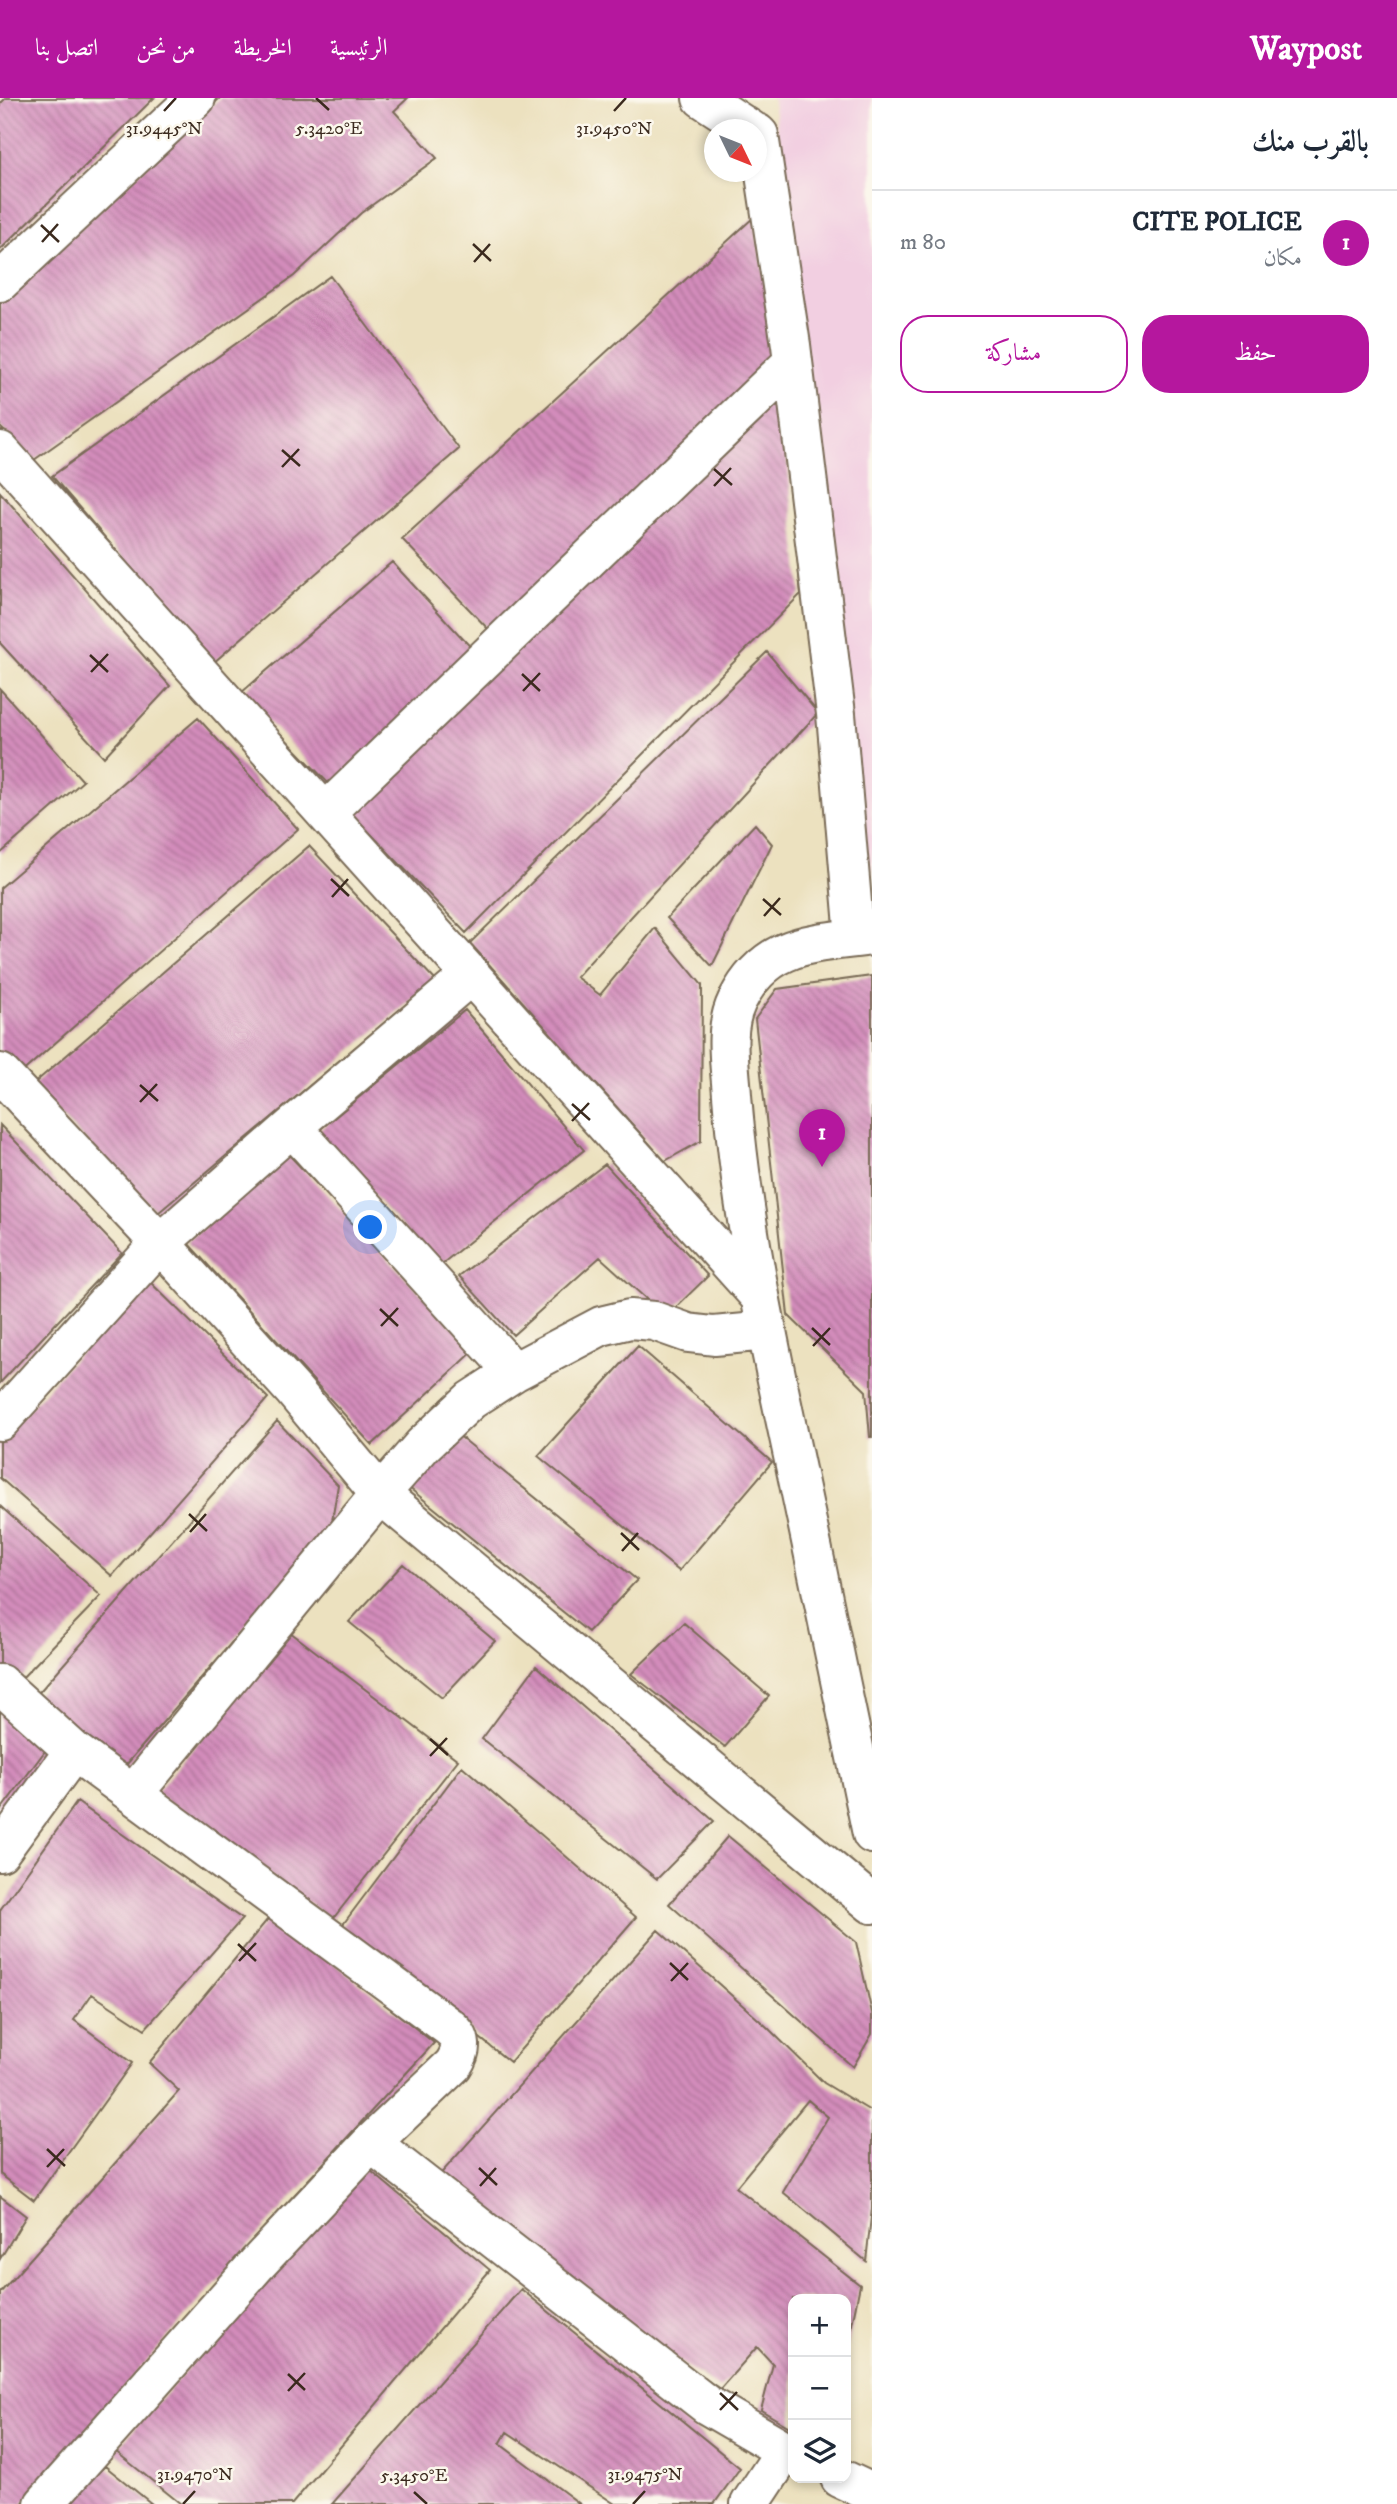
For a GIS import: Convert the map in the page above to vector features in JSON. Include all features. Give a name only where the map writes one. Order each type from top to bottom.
[{"type":"street","points":[[0,282],[196,98]]},
{"type":"street","points":[[702,98],[745,119]]},
{"type":"street","points":[[764,182],[793,362],[864,937],[797,947],[774,957],[752,974],[730,1019],[728,1046],[736,1153],[764,1314],[872,1834]]},
{"type":"street","points":[[325,813],[793,362]]},
{"type":"street","points":[[0,451],[470,976],[764,1314]]},
{"type":"street","points":[[0,1421],[160,1244],[470,976]]},
{"type":"street","points":[[0,1073],[294,1391],[380,1493],[872,1904]]},
{"type":"street","points":[[292,1128],[514,1372]]},
{"type":"street","points":[[134,1793],[380,1493],[423,1445],[471,1400],[514,1372],[601,1326],[630,1319],[654,1321],[688,1333],[714,1336],[764,1314]]},
{"type":"street","points":[[0,1684],[74,1751],[455,2032],[460,2040],[460,2050],[453,2064],[372,2143],[257,2264],[44,2504]]},
{"type":"street","points":[[0,1852],[74,1751]]},
{"type":"street","points":[[372,2143],[707,2405],[788,2452]]},
{"type":"street","points":[[750,2504],[788,2454]]},
{"type":"street","points":[[851,2483],[872,2493]]},
{"type":"shaded area","points":[[773,98],[872,98],[872,896],[868,896]]},
{"type":"building","points":[[6,98],[154,98],[0,250],[0,104]]},
{"type":"building","points":[[220,98],[408,98],[394,111],[437,158],[361,213],[294,276],[34,460],[0,427],[0,302]]},
{"type":"building","points":[[754,217],[779,361],[491,632],[402,539]]},
{"type":"building","points":[[330,276],[459,449],[213,663],[52,476]]},
{"type":"building","points":[[780,386],[801,594],[466,933],[346,808]]},
{"type":"building","points":[[0,492],[170,686],[104,757],[0,643]]},
{"type":"building","points":[[392,562],[477,654],[336,791],[241,693]]},
{"type":"building","points":[[767,652],[818,713],[576,977],[600,995],[655,928],[702,985],[701,1141],[665,1161],[470,943]]},
{"type":"building","points":[[0,689],[83,781],[0,854]]},
{"type":"building","points":[[198,718],[298,829],[20,1074],[0,1052],[0,888]]},
{"type":"building","points":[[755,824],[772,844],[712,966],[667,918]]},
{"type":"building","points":[[309,846],[435,980],[158,1213],[31,1086]]},
{"type":"building","points":[[872,976],[870,1437],[866,1391],[788,1315],[755,1019],[777,989]]},
{"type":"building","points":[[465,1010],[584,1150],[438,1267],[317,1132]]},
{"type":"building","points":[[0,1125],[122,1253],[0,1383]]},
{"type":"building","points":[[288,1154],[475,1350],[372,1445],[187,1242]]},
{"type":"building","points":[[605,1164],[708,1276],[666,1317],[600,1257],[513,1335],[459,1276]]},
{"type":"building","points":[[146,1278],[268,1398],[112,1576],[0,1478],[0,1442]]},
{"type":"building","points":[[638,1346],[772,1462],[679,1571],[538,1456]]},
{"type":"building","points":[[277,1421],[338,1485],[331,1527],[120,1772],[34,1698]]},
{"type":"building","points":[[457,1434],[637,1580],[588,1632],[408,1487]]},
{"type":"building","points":[[0,1506],[101,1596],[18,1682],[0,1666]]},
{"type":"building","points":[[403,1564],[495,1641],[442,1698],[349,1622]]},
{"type":"building","points":[[684,1623],[769,1696],[725,1747],[631,1674]]},
{"type":"building","points":[[290,1632],[458,1760],[332,1920],[155,1794]]},
{"type":"building","points":[[536,1666],[714,1821],[657,1879],[482,1739]]},
{"type":"building","points":[[0,1705],[48,1747],[0,1811]]},
{"type":"building","points":[[462,1766],[636,1917],[510,2062],[341,1927]]},
{"type":"building","points":[[77,1802],[242,1919],[145,2029],[92,1994],[74,2020],[132,2063],[34,2200],[0,2174],[0,1910]]},
{"type":"building","points":[[728,1836],[856,1942],[872,2013],[872,2034],[853,2067],[669,1904]]},
{"type":"building","points":[[272,1914],[434,2043],[252,2241],[22,2504],[0,2504],[0,2293],[179,2091],[149,2063]]},
{"type":"building","points":[[658,1930],[767,2027],[824,2083],[872,2112],[872,2208],[866,2261],[783,2192],[828,2117],[808,2100],[736,2187],[860,2285],[851,2329],[851,2294],[788,2294],[788,2426],[761,2410],[773,2364],[757,2347],[720,2389],[637,2333],[436,2179]]},
{"type":"building","points":[[366,2167],[490,2270],[292,2504],[181,2504],[115,2451]]},
{"type":"building","points":[[0,2196],[26,2216],[0,2259]]},
{"type":"building","points":[[521,2289],[740,2468],[714,2504],[615,2504],[507,2432],[500,2444],[580,2504],[332,2504]]},
{"type":"building","points":[[105,2466],[152,2504],[64,2504]]},
{"type":"place","name":"CITE POLICE","points":[[822,1167]]}]
